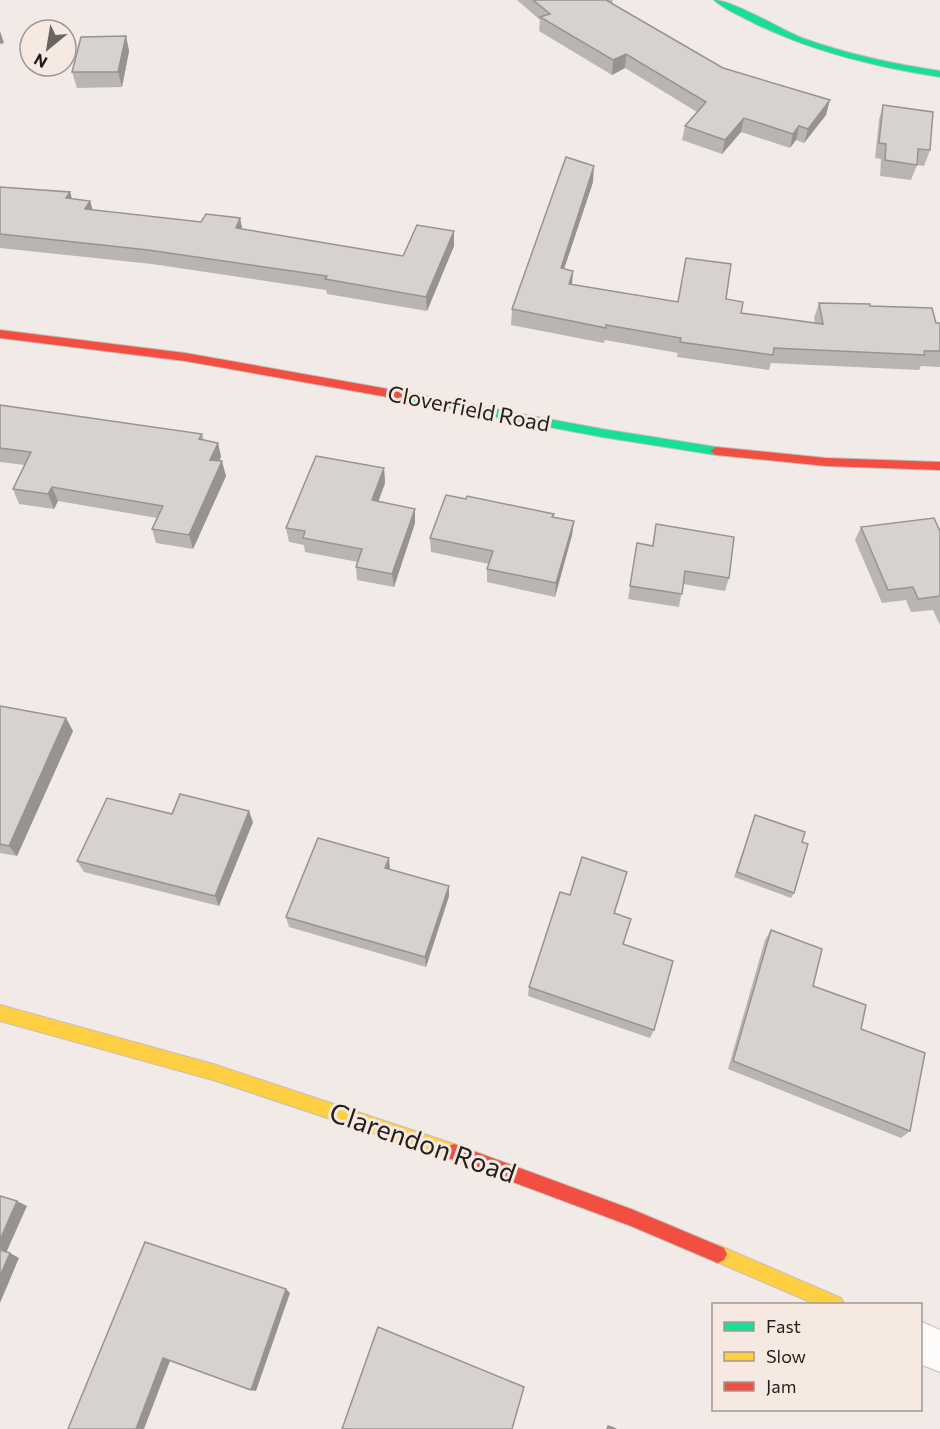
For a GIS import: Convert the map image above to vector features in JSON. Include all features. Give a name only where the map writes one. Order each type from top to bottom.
[{"type":"street","points":[[718,0],[765,28],[819,49],[894,68],[940,74]]},
{"type":"street","name":"Cloverfield Road","points":[[0,334],[114,347],[293,375],[688,449],[815,462],[940,466]]},
{"type":"street","name":"Clarendon Road","points":[[0,1012],[176,1060],[391,1130],[583,1199],[749,1266],[831,1303]]},
{"type":"street","points":[[922,1343],[940,1352]]},
{"type":"building","points":[[533,0],[606,0],[723,68],[830,100],[808,129],[799,126],[793,134],[744,118],[725,140],[685,126],[706,102],[626,54],[613,60],[540,17],[550,14]]},
{"type":"building","points":[[126,36],[118,72],[78,72],[78,49],[81,37]]},
{"type":"building","points":[[883,105],[933,112],[930,150],[918,149],[917,165],[885,160],[886,144],[879,143]]},
{"type":"building","points":[[566,157],[594,166],[561,268],[573,271],[569,284],[678,302],[686,258],[731,264],[726,299],[743,302],[741,313],[823,324],[819,303],[932,308],[936,323],[940,323],[940,351],[924,351],[925,355],[774,348],[773,355],[680,342],[681,338],[606,325],[606,328],[512,309]]},
{"type":"building","points":[[0,187],[70,192],[66,198],[90,201],[85,209],[201,222],[206,214],[240,218],[236,228],[403,256],[417,225],[454,231],[426,297],[325,279],[327,276],[148,250],[0,234]]},
{"type":"building","points":[[0,405],[202,434],[199,439],[218,443],[210,460],[222,461],[189,535],[152,529],[163,506],[52,487],[48,494],[13,489],[31,452],[0,448]]},
{"type":"building","points":[[316,456],[384,468],[372,500],[415,509],[392,574],[356,567],[362,549],[303,538],[305,531],[286,528]]},
{"type":"building","points":[[446,495],[466,499],[467,496],[554,514],[552,517],[574,521],[556,583],[487,569],[493,551],[430,538]]},
{"type":"building","points":[[934,518],[940,531],[940,596],[918,599],[913,587],[888,590],[861,527]]},
{"type":"building","points":[[656,524],[734,537],[729,578],[685,571],[682,594],[630,586],[637,543],[653,546]]},
{"type":"building","points":[[0,706],[66,718],[9,846],[0,844]]},
{"type":"building","points":[[180,794],[249,811],[215,896],[77,861],[107,798],[172,814]]},
{"type":"building","points":[[755,815],[805,832],[802,842],[808,844],[794,893],[737,872]]},
{"type":"building","points":[[318,838],[389,858],[385,868],[449,886],[425,957],[286,917]]},
{"type":"building","points":[[582,857],[627,872],[614,913],[631,919],[623,944],[673,961],[654,1030],[529,987],[560,892],[570,895]]},
{"type":"building","points":[[771,930],[822,949],[813,986],[866,1005],[861,1029],[925,1053],[910,1131],[733,1061]]},
{"type":"building","points":[[0,1196],[17,1201],[0,1240]]},
{"type":"building","points":[[145,1242],[286,1289],[251,1390],[163,1358],[136,1429],[68,1429]]},
{"type":"building","points":[[0,1250],[10,1253],[0,1276]]},
{"type":"building","points":[[378,1327],[524,1387],[512,1429],[342,1429]]},
{"type":"traffic: fast","points":[[718,0],[771,28],[825,49],[881,64],[940,74]]},
{"type":"traffic: fast","points":[[399,395],[602,433],[716,451]]},
{"type":"traffic: slow","points":[[0,1013],[213,1072],[454,1152]]},
{"type":"traffic: slow","points":[[718,1254],[833,1303]]},
{"type":"traffic: jam","points":[[0,334],[185,357],[399,395]]},
{"type":"traffic: jam","points":[[716,451],[826,462],[940,466]]},
{"type":"traffic: jam","points":[[454,1152],[631,1218],[718,1254]]}]
